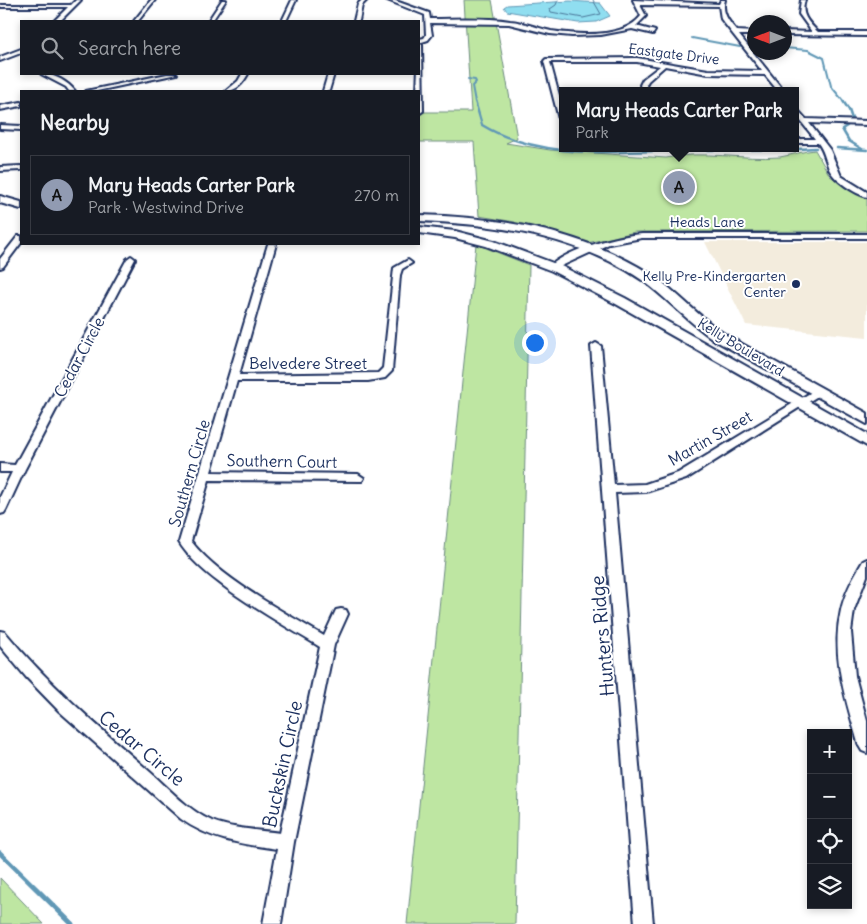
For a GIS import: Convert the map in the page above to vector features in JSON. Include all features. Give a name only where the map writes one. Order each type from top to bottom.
[{"type":"main road","points":[[0,199],[20,206]]},
{"type":"main road","points":[[0,210],[20,215]]},
{"type":"main road","name":"Kelly Boulevard","points":[[420,218],[453,218],[495,223],[538,232],[588,248],[644,277],[692,318],[721,338],[867,419]]},
{"type":"main road","name":"Kelly Boulevard","points":[[420,230],[470,238],[498,245],[554,266],[636,310],[867,441]]},
{"type":"street","points":[[58,20],[79,0]]},
{"type":"street","points":[[137,20],[153,0]]},
{"type":"street","points":[[211,20],[224,0]]},
{"type":"street","points":[[284,20],[294,0]]},
{"type":"street","points":[[356,20],[360,4],[365,0]]},
{"type":"street","points":[[389,0],[422,10],[427,14],[429,35],[420,42]]},
{"type":"street","points":[[803,0],[799,7],[800,13],[816,34]]},
{"type":"street","points":[[428,21],[508,22],[550,32],[610,33],[632,27],[642,20],[644,16],[635,1]]},
{"type":"street","points":[[635,1],[722,2],[724,19],[778,87]]},
{"type":"street","points":[[0,6],[72,6]]},
{"type":"street","points":[[632,27],[653,32]]},
{"type":"street","points":[[736,33],[747,33]]},
{"type":"street","points":[[792,34],[867,34]]},
{"type":"street","points":[[2,59],[20,51]]},
{"type":"street","points":[[2,59],[12,60]]},
{"type":"street","name":"Eastgate Drive","points":[[559,108],[548,60],[637,60],[708,72],[767,73]]},
{"type":"street","points":[[644,87],[645,80],[666,64]]},
{"type":"street","points":[[46,75],[68,86],[71,90]]},
{"type":"street","points":[[94,90],[169,75]]},
{"type":"street","points":[[230,90],[245,75]]},
{"type":"street","points":[[326,90],[331,75]]},
{"type":"street","points":[[419,75],[419,90]]},
{"type":"street","points":[[0,108],[20,104]]},
{"type":"street","points":[[799,114],[827,150],[833,169],[838,177],[867,194]]},
{"type":"street","points":[[805,121],[867,123]]},
{"type":"street","points":[[0,127],[20,128]]},
{"type":"street","points":[[799,141],[820,141]]},
{"type":"street","points":[[0,169],[20,168]]},
{"type":"street","name":"Heads Lane","points":[[554,266],[588,248],[619,238],[642,236],[867,236]]},
{"type":"street","points":[[0,265],[20,239]]},
{"type":"street","name":"Southern Circle","points":[[272,245],[185,542],[203,562],[248,595],[327,645]]},
{"type":"street","name":"Cedar Circle","points":[[0,510],[19,469],[131,259]]},
{"type":"street","name":"Belvedere Street","points":[[234,378],[368,378],[381,376],[388,369],[396,275],[398,268],[408,263]]},
{"type":"street","name":"Hunters Ridge","points":[[596,346],[644,924]]},
{"type":"street","name":"Martin Street","points":[[609,489],[646,488],[682,476],[819,392]]},
{"type":"street","points":[[0,468],[19,469]]},
{"type":"street","name":"Southern Court","points":[[205,476],[358,478]]},
{"type":"street","points":[[867,564],[856,582],[845,618],[843,648],[847,677],[864,726],[867,746]]},
{"type":"street","name":"Buckskin Circle","points":[[272,924],[286,842],[327,645],[341,614]]},
{"type":"street","name":"Cedar Circle","points":[[0,636],[23,665],[68,712],[170,799],[206,826],[243,836],[286,842]]},
{"type":"shaded area","name":"Kelly Pre-Kindergarten Center","points":[[705,242],[867,242],[867,337],[746,325]]},
{"type":"green space","points":[[464,0],[492,0],[517,138],[506,143],[559,152],[666,158],[708,155],[766,158],[815,150],[830,176],[867,199],[867,231],[635,232],[583,244],[516,226],[515,222],[479,216],[474,142],[420,142],[420,112],[471,112]]},
{"type":"green space","points":[[476,244],[529,265],[515,924],[407,924]]},
{"type":"green space","points":[[0,878],[44,924],[0,924]]},
{"type":"water","points":[[570,1],[600,3],[610,16],[596,22],[578,23],[507,11],[504,7],[507,5]]},
{"type":"waterway","points":[[692,38],[740,47]]},
{"type":"waterway","points":[[792,49],[808,50],[824,58],[831,86],[844,102]]},
{"type":"waterway","points":[[468,79],[475,80],[476,82],[472,86],[475,102]]},
{"type":"waterway","points":[[475,101],[482,125],[506,137],[531,145],[559,149]]},
{"type":"waterway","points":[[843,101],[852,119]]},
{"type":"waterway","points":[[847,126],[842,129],[849,141],[862,149]]},
{"type":"waterway","points":[[799,149],[816,148]]},
{"type":"waterway","points":[[837,148],[867,150]]},
{"type":"waterway","points":[[583,152],[610,152]]},
{"type":"waterway","points":[[0,853],[72,924]]},
{"type":"place","name":"Mary Heads Carter Park","points":[[679,187]]},
{"type":"place","name":"Kelly Pre-Kindergarten Center","points":[[796,284]]}]
